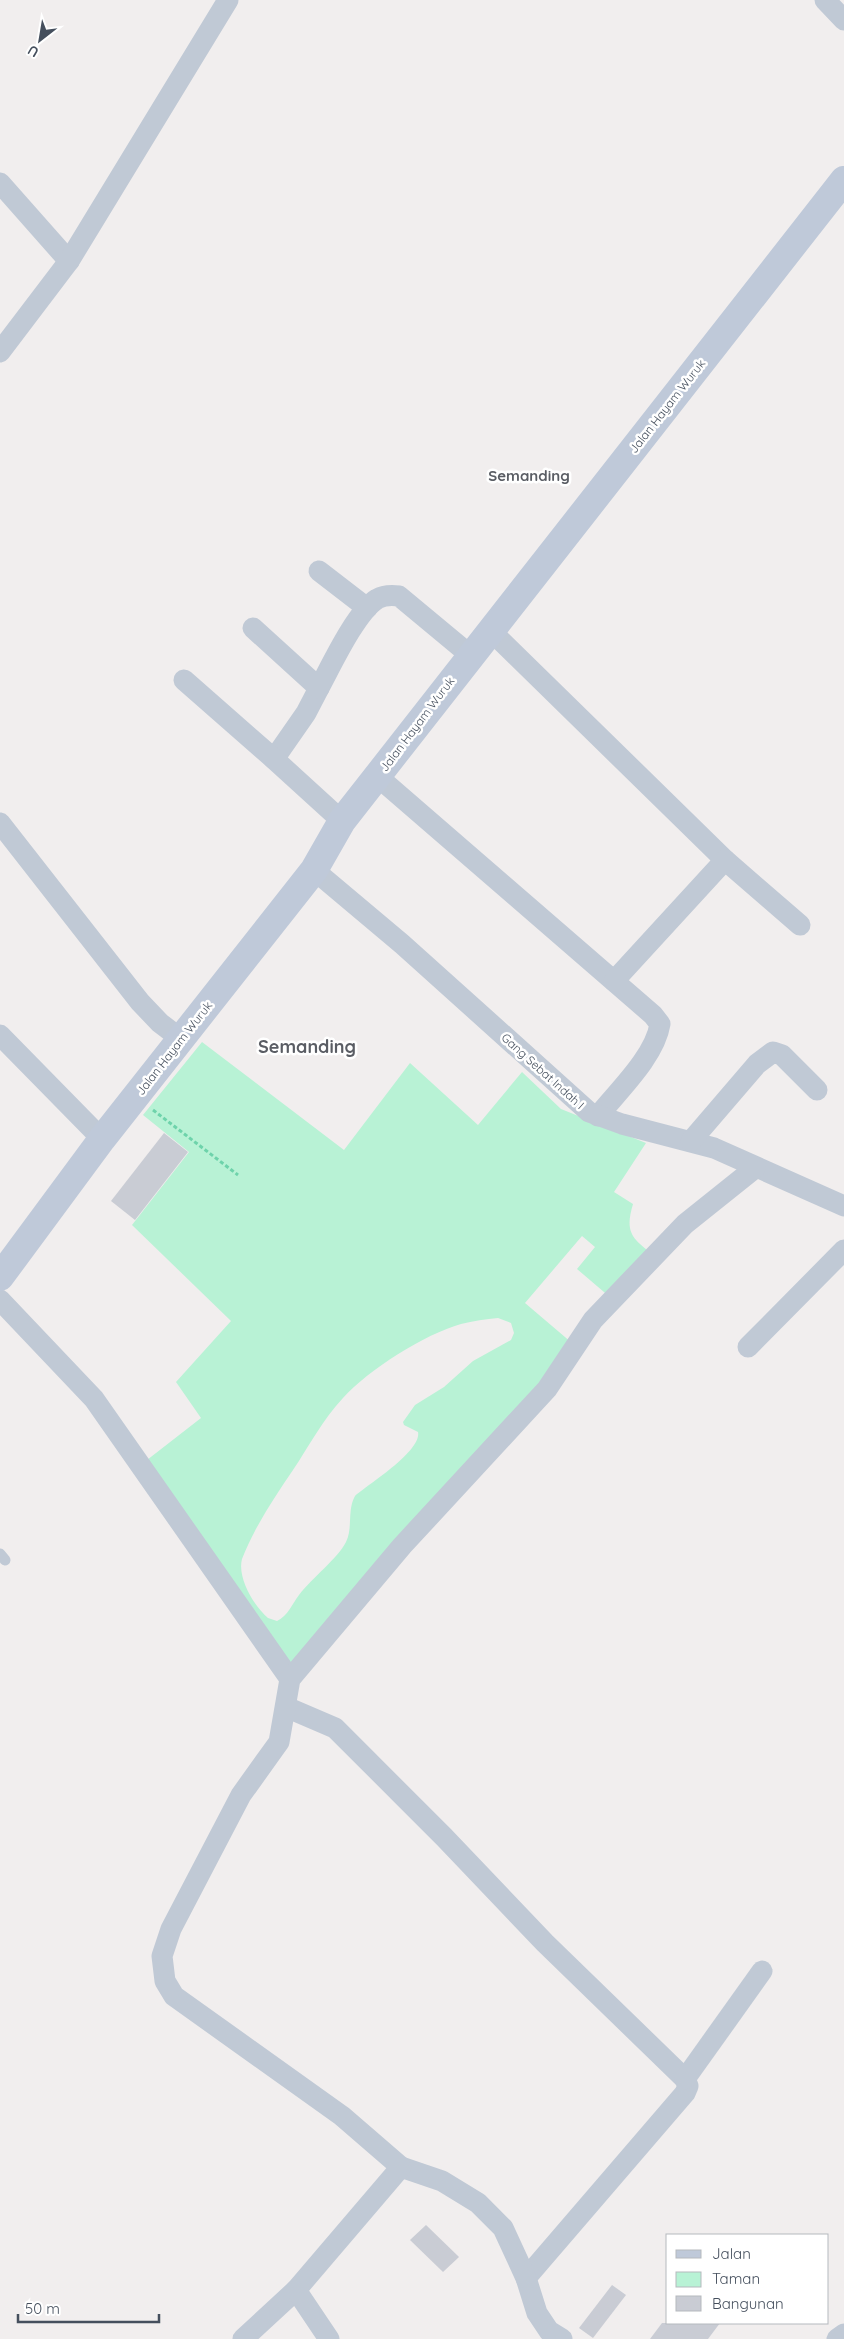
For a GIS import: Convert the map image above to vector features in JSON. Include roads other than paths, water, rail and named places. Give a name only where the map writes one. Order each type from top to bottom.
[{"type":"main road","name":"Jalan Hayam Wuruk","points":[[0,1277],[102,1139],[314,870],[342,821],[470,655],[844,180]]},
{"type":"street","points":[[0,352],[69,261],[228,0]]},
{"type":"street","points":[[825,0],[844,20]]},
{"type":"street","points":[[0,183],[69,261]]},
{"type":"street","points":[[319,571],[367,608]]},
{"type":"street","points":[[274,758],[306,713],[354,626],[367,608],[376,600],[387,595],[399,596],[470,655]]},
{"type":"street","points":[[253,628],[319,688]]},
{"type":"street","points":[[490,630],[726,860],[800,925]]},
{"type":"street","points":[[184,680],[274,758],[342,821]]},
{"type":"street","points":[[377,776],[660,1024],[658,1036],[650,1051],[598,1116]]},
{"type":"street","points":[[0,823],[140,1002],[160,1023],[181,1039]]},
{"type":"street","points":[[614,982],[726,860]]},
{"type":"street","name":"Gang Sebat Indah I","points":[[314,870],[402,944],[573,1099],[598,1116],[714,1148],[755,1168],[844,1206]]},
{"type":"street","points":[[0,1035],[102,1139]]},
{"type":"street","points":[[691,1141],[757,1064],[773,1052],[782,1055],[817,1090]]},
{"type":"street","points":[[562,2339],[549,2331],[537,2313],[526,2278],[503,2228],[478,2203],[442,2181],[401,2167],[342,2116],[174,1996],[165,1981],[162,1956],[171,1929],[241,1795],[279,1742],[290,1679],[402,1546],[547,1389],[593,1320],[685,1224],[755,1168]]},
{"type":"street","points":[[748,1348],[844,1250]]},
{"type":"street","points":[[0,1300],[94,1399],[290,1679]]},
{"type":"street","points":[[286,1707],[335,1728],[437,1830],[545,1943],[685,2079],[688,2086],[685,2093],[526,2278]]},
{"type":"street","points":[[685,2079],[762,1971]]},
{"type":"street","points":[[243,2339],[296,2290],[401,2167]]},
{"type":"street","points":[[296,2290],[329,2339]]},
{"type":"street","points":[[837,2339],[844,2334]]},
{"type":"district","name":"Semanding","points":[[529,475]]},
{"type":"district","name":"Semanding","points":[[307,1046]]}]
